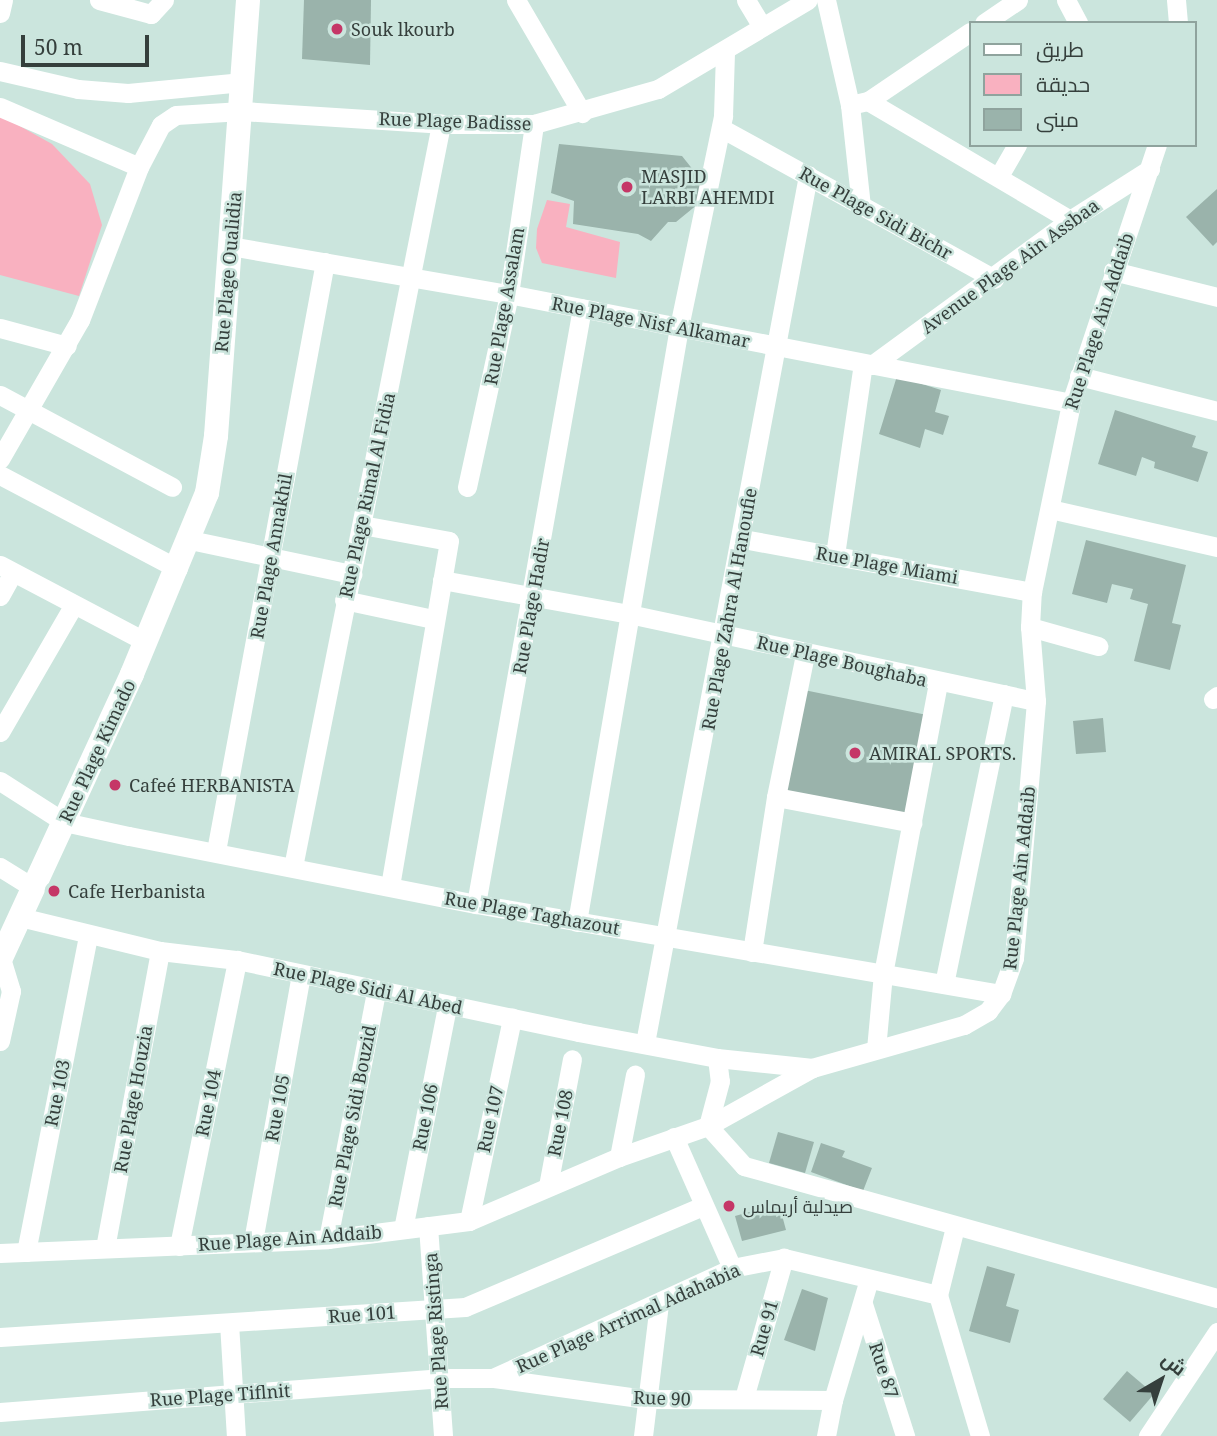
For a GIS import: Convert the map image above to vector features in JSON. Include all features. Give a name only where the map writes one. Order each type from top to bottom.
[{"type":"street","points":[[0,13],[3,0]]},
{"type":"street","points":[[99,0],[151,14],[164,0]]},
{"type":"street","name":"Rue Plage Oualidia","points":[[190,540],[213,461],[242,111],[248,0]]},
{"type":"street","points":[[516,0],[582,113]]},
{"type":"street","points":[[746,0],[762,27]]},
{"type":"street","name":"Rue Plage Badisse","points":[[0,459],[67,346],[139,167],[161,125],[176,115],[242,111],[441,124],[534,124],[582,113],[658,89],[725,53],[808,0]]},
{"type":"street","points":[[825,0],[859,103],[861,206]]},
{"type":"street","points":[[987,21],[1018,0]]},
{"type":"street","points":[[1066,0],[1077,21]]},
{"type":"street","points":[[1176,0],[1178,21]]},
{"type":"street","points":[[859,103],[968,33]]},
{"type":"street","points":[[577,922],[679,327],[721,128],[725,53]]},
{"type":"street","points":[[0,71],[78,89],[128,93],[242,82]]},
{"type":"street","points":[[859,103],[999,176],[1070,220]]},
{"type":"street","points":[[0,107],[139,167]]},
{"type":"street","name":"Rue Plage Rimal Al Fidia","points":[[293,867],[344,600],[362,525],[441,124]]},
{"type":"street","name":"Rue Plage Assalam","points":[[467,487],[509,294],[534,124]]},
{"type":"street","name":"Rue Plage Sidi Bichr","points":[[721,128],[994,279]]},
{"type":"street","points":[[999,176],[1016,147]]},
{"type":"street","name":"Rue Plage Ain Addaib","points":[[0,1253],[328,1239],[469,1221],[619,1157],[708,1126],[812,1069],[964,1025],[988,1011],[1001,994],[1014,958],[1036,701],[1030,627],[1032,592],[1071,404],[1156,147]]},
{"type":"street","name":"Avenue Plage Ain Assbaa","points":[[868,364],[994,279],[1070,220],[1150,169]]},
{"type":"street","name":"Rue Plage Zahra Al Hanoufie","points":[[645,1043],[743,539],[774,345],[808,175]]},
{"type":"street","name":"Rue Plage Nisf Alkamar","points":[[230,246],[509,294],[1071,404]]},
{"type":"street","name":"Rue Plage Annakhil","points":[[216,851],[325,262]]},
{"type":"street","points":[[1113,271],[1217,297]]},
{"type":"street","name":"Rue Plage Hadir","points":[[476,904],[582,308]]},
{"type":"street","points":[[0,328],[67,346]]},
{"type":"street","points":[[835,555],[868,364]]},
{"type":"street","points":[[1080,376],[1217,411]]},
{"type":"street","points":[[0,395],[172,487]]},
{"type":"street","points":[[0,475],[178,569]]},
{"type":"street","points":[[1049,509],[1217,547]]},
{"type":"street","points":[[362,525],[449,541],[433,619],[390,886]]},
{"type":"street","name":"Rue Plage Miami","points":[[743,539],[1032,592]]},
{"type":"street","points":[[190,540],[352,573]]},
{"type":"street","name":"Rue Plage Kimado","points":[[0,959],[190,540]]},
{"type":"street","points":[[0,596],[7,569],[146,642]]},
{"type":"street","name":"Rue Plage Boughaba","points":[[442,580],[629,614],[938,683],[1036,701]]},
{"type":"street","points":[[344,600],[433,619]]},
{"type":"street","points":[[0,732],[73,606]]},
{"type":"street","points":[[1030,627],[1098,646]]},
{"type":"street","points":[[752,952],[776,797],[805,654]]},
{"type":"street","points":[[876,1049],[883,974],[914,823],[938,683]]},
{"type":"street","points":[[944,984],[1004,694]]},
{"type":"street","points":[[0,781],[64,821]]},
{"type":"street","points":[[776,797],[914,823]]},
{"type":"street","name":"Rue Plage Taghazout","points":[[64,821],[476,904],[1001,994]]},
{"type":"street","points":[[0,867],[33,888]]},
{"type":"street","name":"Rue Plage Sidi Al Abed","points":[[20,917],[160,951],[237,960],[376,993],[717,1058],[812,1069]]},
{"type":"street","name":"Rue 103","points":[[26,1252],[88,935]]},
{"type":"street","name":"Rue Plage Houzia","points":[[105,1248],[160,951]]},
{"type":"street","points":[[0,959],[11,991],[0,1041]]},
{"type":"street","name":"Rue 104","points":[[179,1247],[237,960]]},
{"type":"street","name":"Rue 105","points":[[253,1241],[301,975]]},
{"type":"street","name":"Rue Plage Sidi Bouzid","points":[[328,1239],[376,993]]},
{"type":"street","name":"Rue 106","points":[[402,1229],[447,1006]]},
{"type":"street","name":"Rue 107","points":[[469,1221],[512,1018]]},
{"type":"street","points":[[717,1058],[720,1081],[708,1126],[744,1166],[1217,1298]]},
{"type":"street","name":"Rue 108","points":[[548,1186],[572,1059]]},
{"type":"street","points":[[619,1157],[635,1075]]},
{"type":"street","points":[[674,1137],[732,1268]]},
{"type":"street","name":"Rue 101","points":[[0,1337],[465,1307],[703,1206]]},
{"type":"street","name":"Rue Plage Ristinga","points":[[428,1226],[443,1436]]},
{"type":"street","points":[[955,1227],[938,1295],[980,1436]]},
{"type":"street","name":"Rue Plage Arrimal Adahabia","points":[[440,1378],[493,1378],[659,1304],[732,1268],[784,1258],[938,1295]]},
{"type":"street","name":"Rue 91","points":[[744,1398],[784,1258]]},
{"type":"street","points":[[826,1436],[832,1400],[869,1279]]},
{"type":"street","points":[[643,1436],[645,1399],[659,1304]]},
{"type":"street","name":"Rue 87","points":[[863,1304],[905,1436]]},
{"type":"street","points":[[229,1323],[236,1436]]},
{"type":"street","points":[[1148,1436],[1217,1332]]},
{"type":"street","name":"Rue Plage Tiflnit","points":[[0,1412],[440,1378]]},
{"type":"street","name":"Rue 90","points":[[493,1378],[645,1399],[832,1400]]},
{"type":"green space","points":[[0,115],[52,144],[90,184],[102,225],[79,296],[0,275]]},
{"type":"green space","points":[[547,200],[570,204],[566,227],[620,242],[616,278],[542,263],[536,248],[537,229]]},
{"type":"building","name":"Souk lkourb","points":[[304,0],[371,0],[370,65],[302,59]]},
{"type":"building","name":"MASJID LARBI AHEMDI","points":[[559,144],[682,156],[702,181],[698,204],[676,222],[668,222],[651,241],[638,234],[573,224],[574,201],[551,193]]},
{"type":"building","points":[[1217,189],[1217,242],[1213,246],[1186,217]]},
{"type":"building","points":[[897,376],[941,390],[935,412],[949,416],[943,435],[925,429],[920,448],[879,434]]},
{"type":"building","points":[[1115,410],[1196,436],[1192,447],[1208,452],[1198,482],[1154,468],[1155,462],[1142,457],[1136,476],[1098,464]]},
{"type":"building","points":[[1086,540],[1186,565],[1172,623],[1181,625],[1170,670],[1134,661],[1148,604],[1130,599],[1133,589],[1112,584],[1107,603],[1072,594]]},
{"type":"building","name":"AMIRAL SPORTS.","points":[[804,690],[927,715],[906,816],[784,791]]},
{"type":"building","points":[[1103,718],[1106,752],[1076,754],[1073,721]]},
{"type":"building","points":[[778,1132],[814,1142],[805,1173],[769,1163]]},
{"type":"building","points":[[821,1143],[845,1151],[842,1157],[872,1168],[863,1191],[811,1172]]},
{"type":"building","points":[[779,1204],[786,1230],[742,1241],[735,1216]]},
{"type":"building","points":[[987,1266],[1015,1274],[1006,1306],[1019,1310],[1010,1343],[969,1331]]},
{"type":"building","points":[[802,1289],[828,1298],[815,1351],[784,1340]]},
{"type":"building","points":[[1127,1371],[1154,1394],[1130,1422],[1103,1399]]},
{"type":"place","name":"Souk lkourb","points":[[337,29]]},
{"type":"place","name":"MASJID LARBI AHEMDI","points":[[627,187]]},
{"type":"place","name":"AMIRAL SPORTS.","points":[[855,753]]},
{"type":"place","name":"Cafeé HERBANISTA","points":[[115,785]]},
{"type":"place","name":"Cafe Herbanista","points":[[54,891]]},
{"type":"place","name":"صيدلية أريماس","points":[[729,1206]]}]
